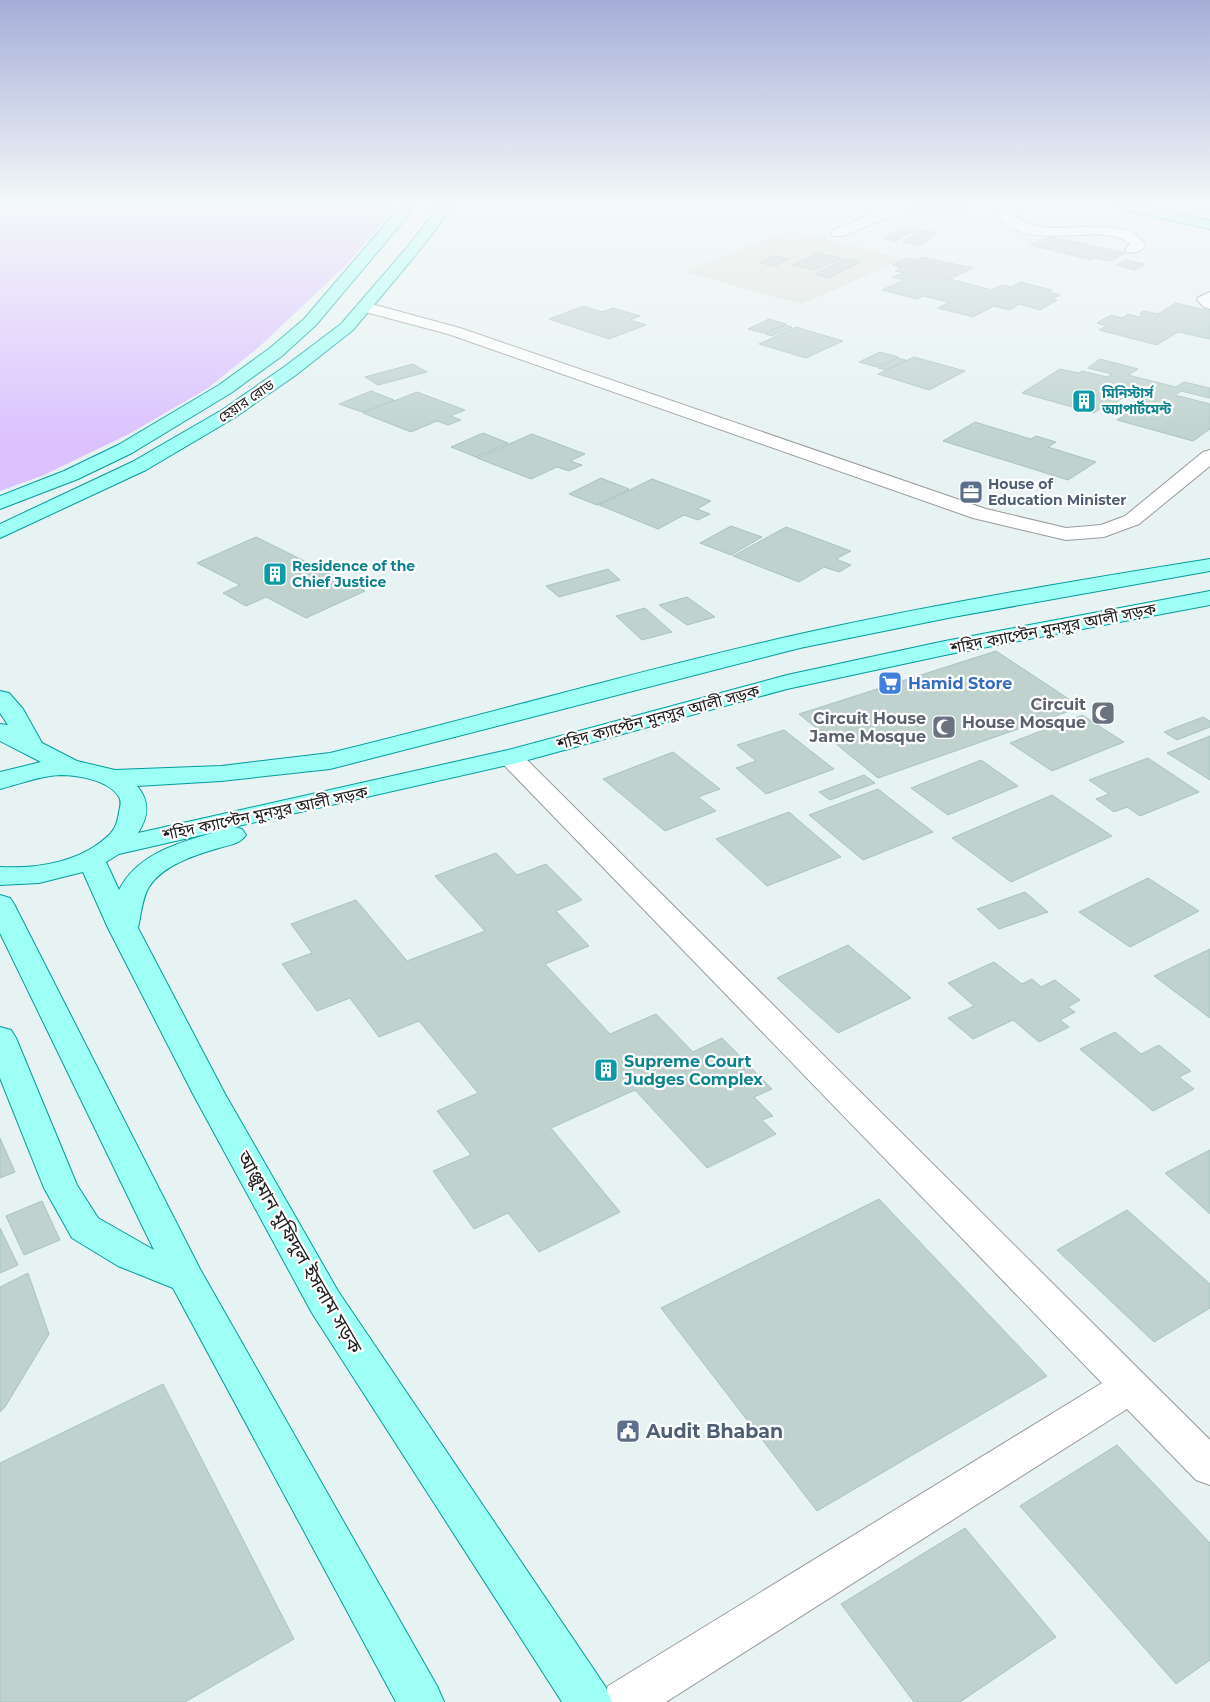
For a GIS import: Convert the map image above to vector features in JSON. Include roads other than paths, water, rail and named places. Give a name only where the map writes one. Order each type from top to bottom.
[{"type":"main road","points":[[0,503],[71,475],[125,449],[225,389],[276,352],[310,322],[341,285]]},
{"type":"main road","name":"হেয়ার রোড","points":[[0,532],[139,466],[228,414],[347,328],[382,285]]},
{"type":"main road","name":"শহিদ ক্যাপ্টেন মুনসুর আলী সড়ক","points":[[112,778],[173,778],[269,770],[330,761],[800,641],[974,606],[1210,565]]},
{"type":"main road","name":"শহিদ ক্যাপ্টেন মুনসুর আলী সড়ক","points":[[100,854],[214,823],[511,758],[784,682],[1094,619],[1210,598]]},
{"type":"main road","points":[[0,698],[14,714],[33,749]]},
{"type":"main road","points":[[0,731],[73,768]]},
{"type":"main road","points":[[0,781],[13,775],[44,769],[73,768],[112,778],[126,788],[134,802],[133,817],[125,833],[100,854],[65,870],[37,876],[0,876]]},
{"type":"main road","points":[[123,928],[136,885],[148,870],[193,848],[247,830],[301,816],[352,794]]},
{"type":"main road","name":"আঞ্জুমান মুফিদুল ইসলাম সড়ক","points":[[100,854],[123,928],[209,1094],[325,1302],[589,1702]]},
{"type":"main road","points":[[0,904],[186,1278],[421,1702]]},
{"type":"main road","points":[[0,1038],[61,1188],[85,1228],[131,1256],[186,1278]]},
{"type":"street","points":[[1210,297],[1205,300],[1210,304]]},
{"type":"street","points":[[364,307],[454,331],[980,514],[1066,534],[1104,531],[1132,520],[1210,456]]},
{"type":"street","points":[[511,758],[1210,1467]]},
{"type":"street","points":[[624,1702],[1131,1386]]},
{"type":"place","name":"মিনিস্টার্স অ্যাপার্টমেন্ট","points":[[1084,401]]},
{"type":"place","name":"House of Education Minister","points":[[971,492]]},
{"type":"place","name":"Residence of the Chief Justice","points":[[275,574]]},
{"type":"place","name":"Hamid Store","points":[[890,683]]},
{"type":"place","name":"Circuit House Mosque","points":[[1103,713]]},
{"type":"place","name":"Circuit House Jame Mosque","points":[[944,727]]},
{"type":"place","name":"Supreme Court Judges Complex","points":[[606,1070]]},
{"type":"place","name":"Audit Bhaban","points":[[628,1431]]}]
